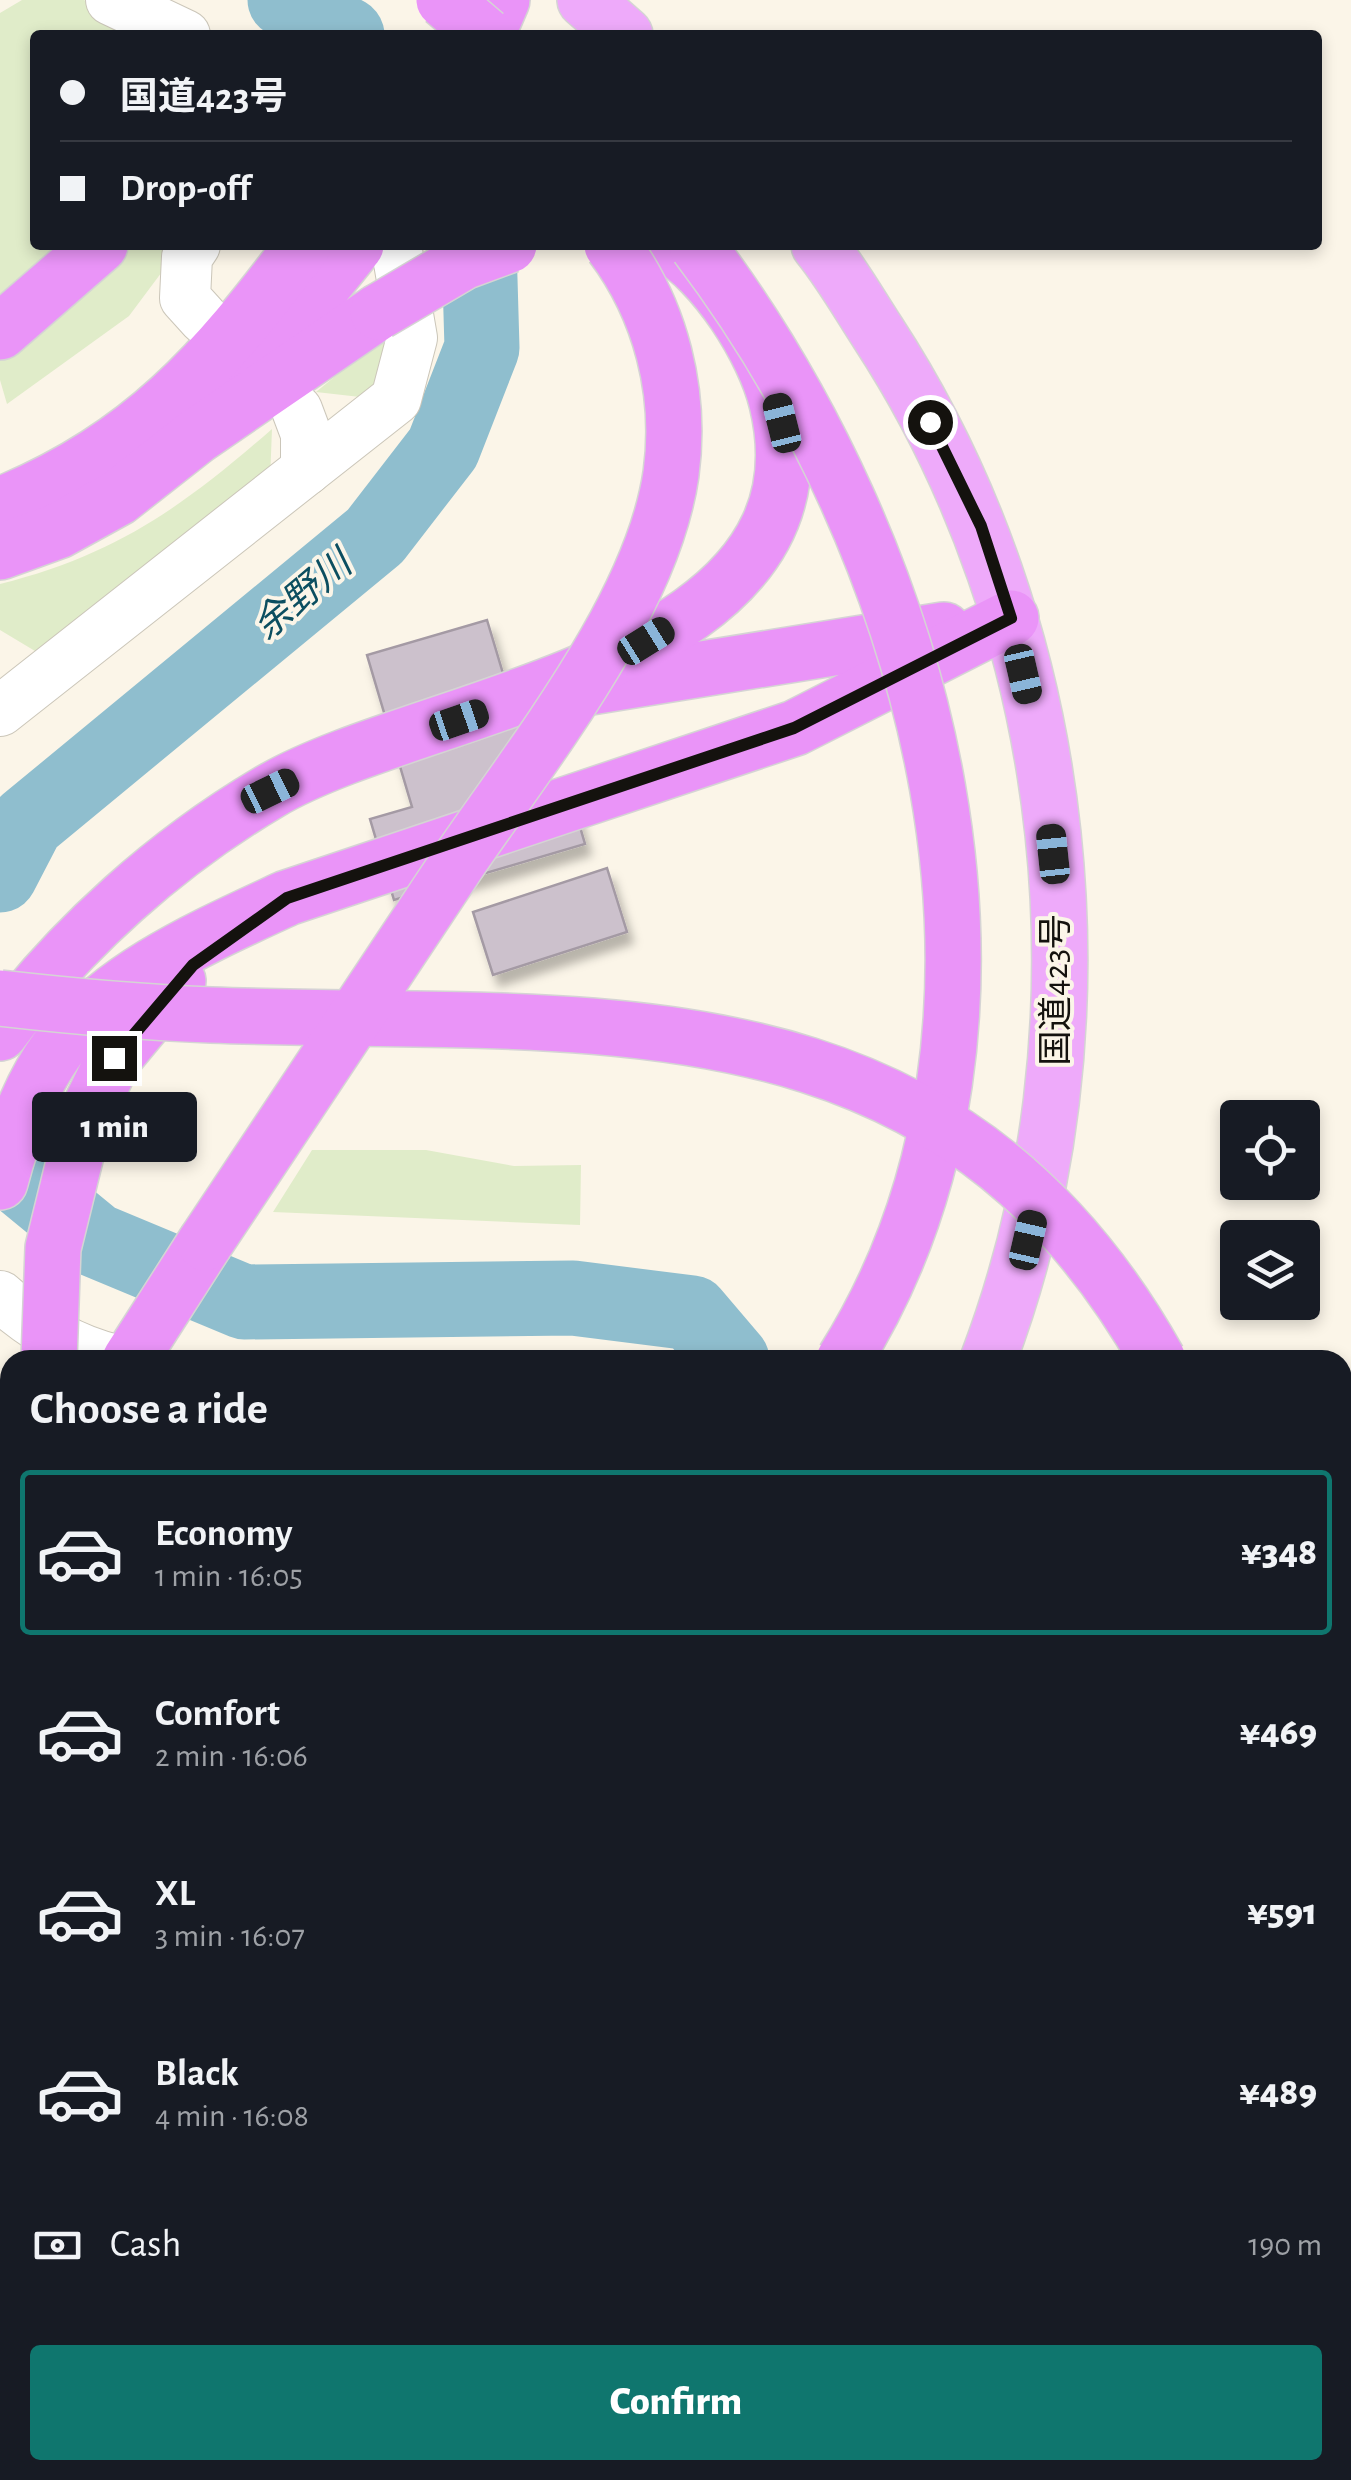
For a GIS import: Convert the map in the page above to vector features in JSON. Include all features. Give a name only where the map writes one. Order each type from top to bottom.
[{"type":"highway","points":[[444,0],[480,30]]},
{"type":"highway","points":[[451,30],[478,0]]},
{"type":"highway","points":[[488,30],[502,0]]},
{"type":"highway","points":[[585,0],[619,30]]},
{"type":"highway","points":[[0,332],[94,250]]},
{"type":"highway","points":[[0,505],[87,465],[156,416],[255,308],[299,250]]},
{"type":"highway","points":[[197,436],[285,336],[352,250]]},
{"type":"highway","points":[[0,552],[58,531],[118,498],[197,436],[378,312],[447,270],[496,250]]},
{"type":"highway","points":[[136,1350],[603,644],[652,544],[671,474],[674,414],[667,362],[651,312],[615,250]]},
{"type":"highway","points":[[9,1009],[154,872],[270,791],[342,756],[526,697],[646,641],[689,614],[732,578],[759,542],[776,504],[783,461],[782,423],[772,382],[754,344],[702,272],[673,250]]},
{"type":"highway","points":[[701,250],[752,318],[803,408],[884,591],[925,730],[952,891],[954,981],[947,1078],[925,1179],[893,1265],[849,1350]]},
{"type":"highway","name":"国道423号","points":[[822,250],[913,386],[981,526],[1011,618],[1046,793],[1061,978],[1057,1070],[1046,1156],[1028,1240],[991,1350]]},
{"type":"highway","points":[[526,697],[1011,618]]},
{"type":"highway","points":[[0,1182],[26,1104],[58,1048],[110,994],[224,928],[287,898],[794,728],[1011,618]]},
{"type":"highway","points":[[49,1350],[53,1248],[85,1118],[114,1058],[160,1001],[229,935],[287,898]]},
{"type":"highway","points":[[9,1009],[564,1022],[754,1048],[825,1070],[889,1096],[996,1163],[1082,1244],[1123,1298],[1152,1350]]},
{"type":"highway","points":[[169,1350],[205,1243]]},
{"type":"street","points":[[132,15],[172,30]]},
{"type":"street","points":[[192,250],[187,257],[185,298],[204,319]]},
{"type":"street","points":[[0,711],[396,398],[412,338],[397,250]]},
{"type":"street","points":[[297,410],[306,434],[306,470]]},
{"type":"street","points":[[0,1296],[18,1312],[82,1350]]},
{"type":"green space","points":[[22,0],[84,0],[125,30],[30,30],[30,250],[178,250],[129,316],[7,404],[0,380],[0,13]]},
{"type":"green space","points":[[389,332],[394,341],[369,398],[316,392]]},
{"type":"green space","points":[[272,429],[270,480],[40,654],[0,630],[0,584],[114,543],[209,482]]},
{"type":"green space","points":[[312,1150],[426,1150],[514,1166],[581,1165],[580,1225],[273,1212]]},
{"type":"building","points":[[487,620],[537,787],[566,779],[585,844],[394,900],[370,819],[412,807],[367,655]]},
{"type":"building","points":[[607,868],[627,932],[493,975],[473,912]]},
{"type":"waterway","name":"余野川","points":[[285,0],[338,30]]},
{"type":"waterway","name":"余野川","points":[[0,875],[27,823],[375,536],[443,448],[482,348],[479,250]]},
{"type":"waterway","name":"余野川","points":[[0,1162],[95,1240],[244,1302],[573,1298],[692,1313],[723,1350]]},
{"type":"route","points":[[114,1058],[193,965],[229,935],[287,898],[794,728],[1011,618],[981,526],[930,422]]}]
